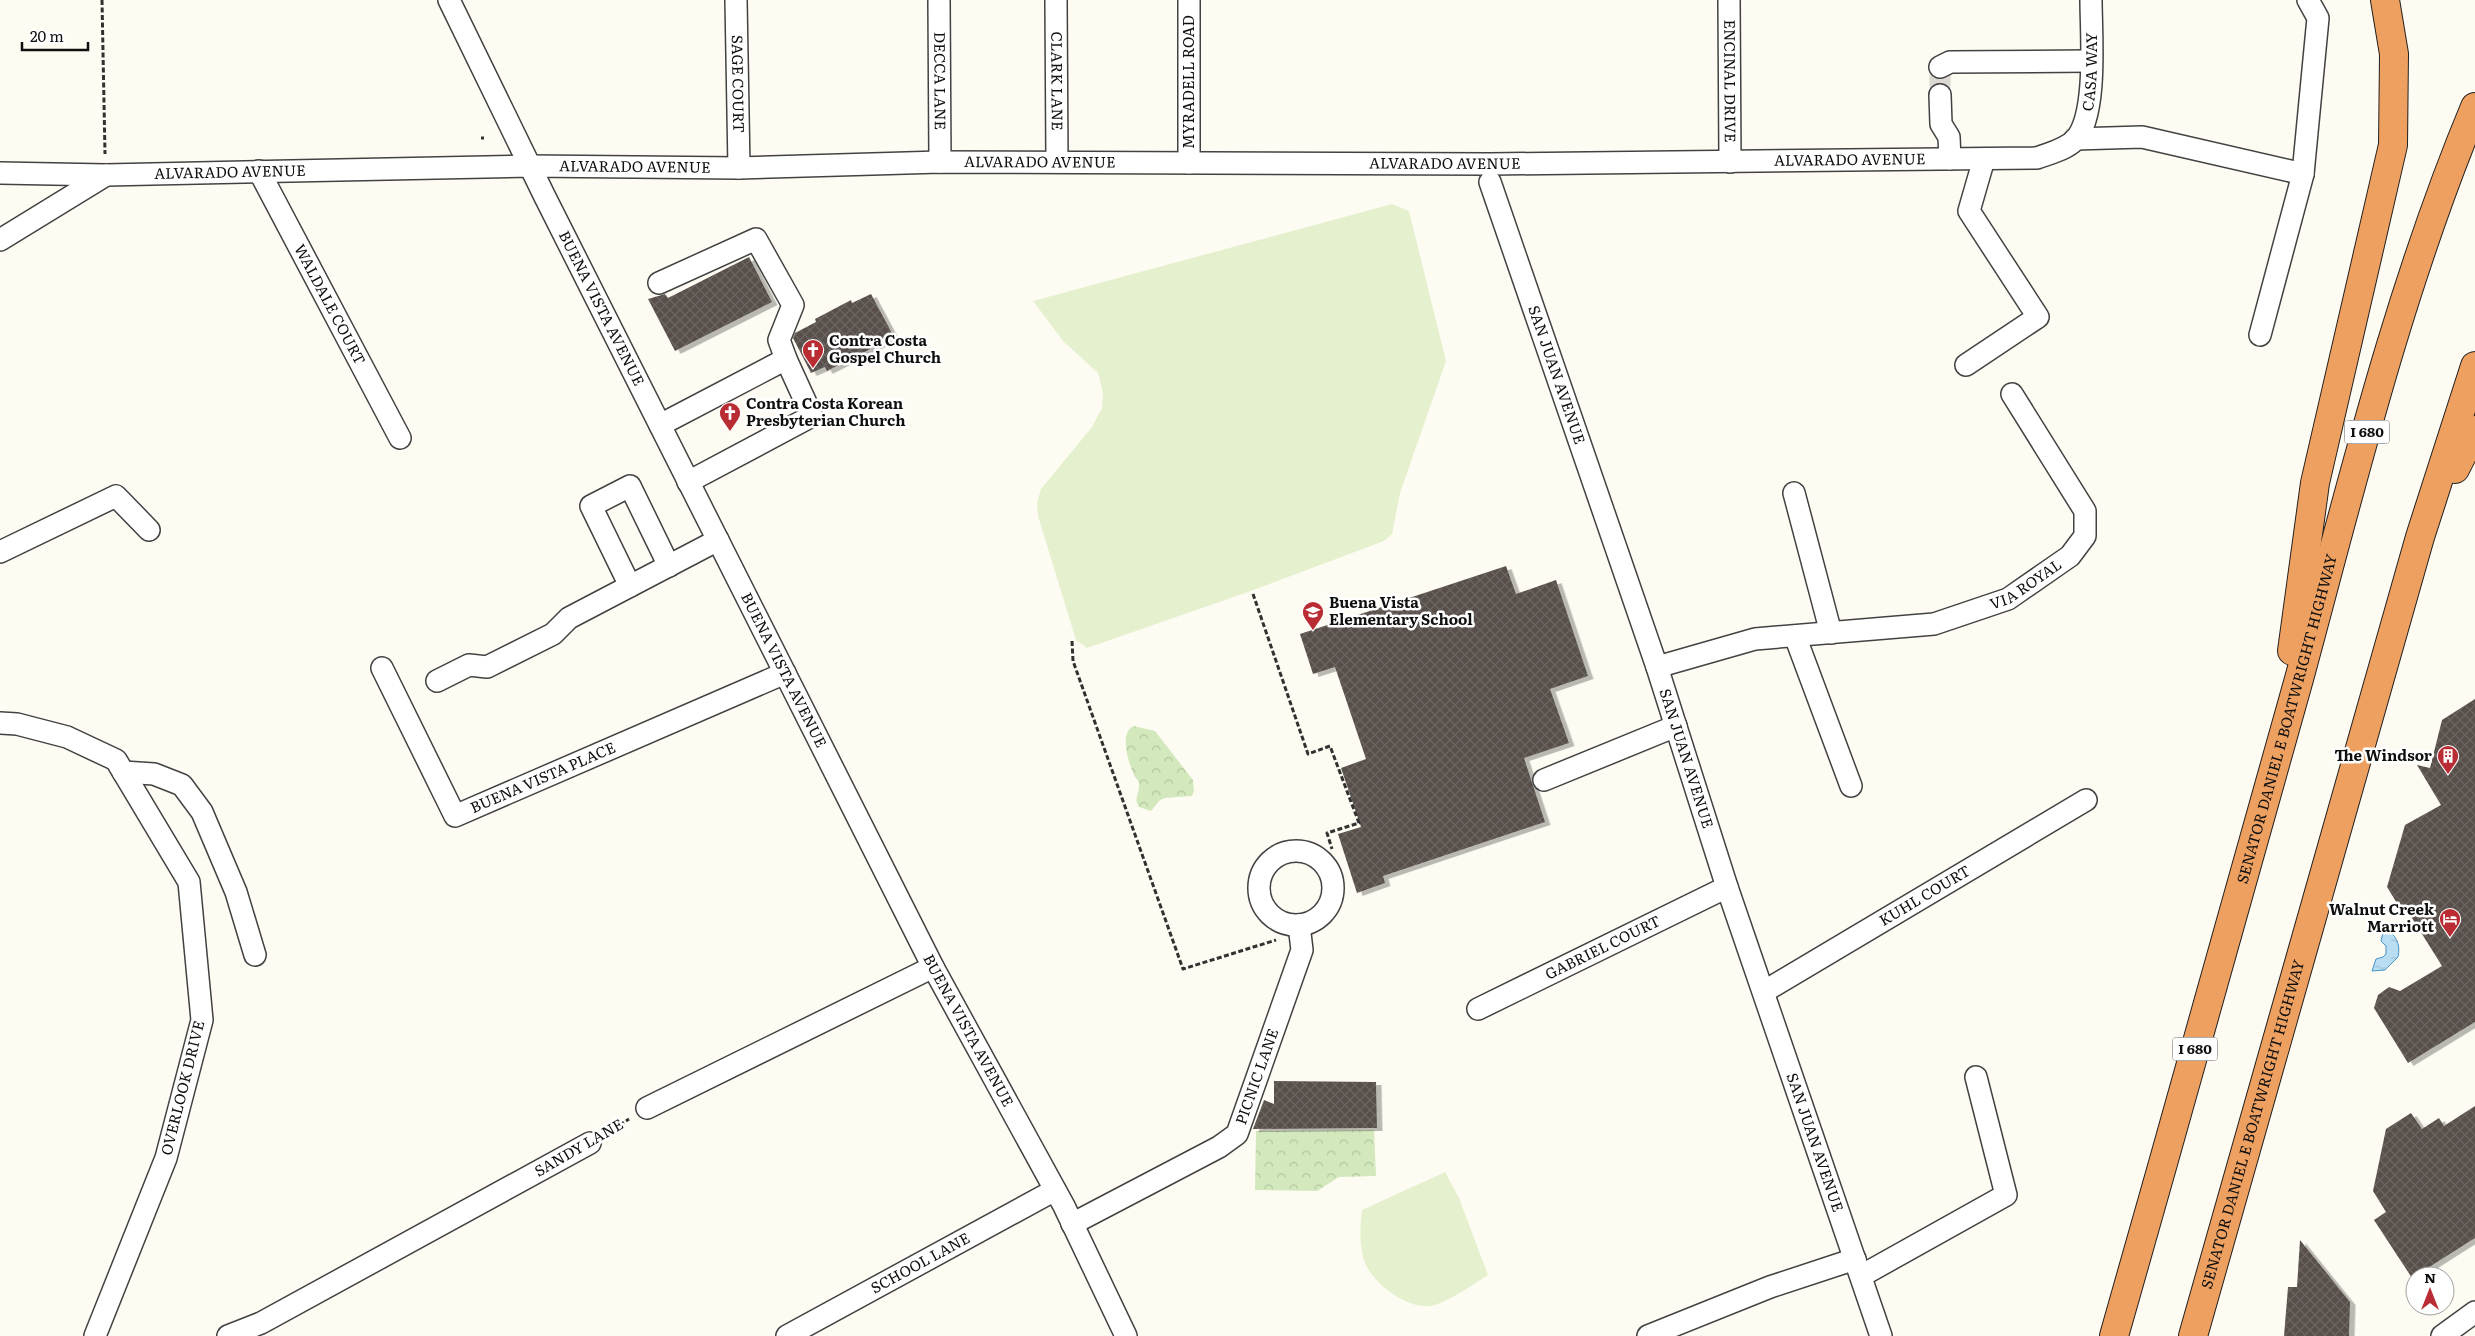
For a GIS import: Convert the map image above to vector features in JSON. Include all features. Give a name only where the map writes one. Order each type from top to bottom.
[{"type":"highway","points":[[2276,762],[2315,484],[2393,144],[2394,54],[2385,0]]},
{"type":"highway","name":"SENATOR DANIEL E BOATWRIGHT HIGHWAY","points":[[2114,1336],[2389,357],[2433,217],[2475,107]]},
{"type":"highway","name":"SENATOR DANIEL E BOATWRIGHT HIGHWAY","points":[[2193,1336],[2420,537],[2475,366]]},
{"type":"highway","points":[[2420,537],[2475,430]]},
{"type":"street","name":"BUENA VISTA AVENUE","points":[[449,0],[529,166],[784,673],[933,966],[1055,1190],[1126,1336]]},
{"type":"street","name":"SAGE COURT","points":[[736,0],[739,168]]},
{"type":"street","name":"DECCA LANE","points":[[938,0],[940,162]]},
{"type":"street","name":"CLARK LANE","points":[[1056,0],[1057,162]]},
{"type":"street","name":"MYRADELL ROAD","points":[[1189,0],[1190,163]]},
{"type":"street","name":"ENCINAL DRIVE","points":[[1729,0],[1730,162]]},
{"type":"street","name":"CASA WAY","points":[[2076,139],[2085,122],[2089,102],[2091,0]]},
{"type":"street","points":[[2260,335],[2303,174],[2318,18],[2308,0]]},
{"type":"street","points":[[1940,67],[1950,62],[2091,61]]},
{"type":"street","points":[[1940,95],[1941,124],[1949,137],[1950,159]]},
{"type":"street","points":[[2076,139],[2142,137],[2303,174]]},
{"type":"street","name":"ALVARADO AVENUE","points":[[0,173],[106,175],[529,166],[739,168],[940,162],[1730,162],[1984,159],[2037,158],[2062,149],[2076,139]]},
{"type":"street","points":[[1966,365],[2038,317],[1970,211],[1984,159]]},
{"type":"street","name":"WALDALE COURT","points":[[259,171],[400,438]]},
{"type":"street","points":[[0,240],[106,175]]},
{"type":"street","name":"SAN JUAN AVENUE","points":[[1490,182],[1657,667],[1727,887],[1881,1336]]},
{"type":"street","points":[[660,283],[756,239],[793,305],[779,340],[812,416],[688,482]]},
{"type":"street","points":[[660,426],[786,359]]},
{"type":"street","name":"VIA ROYAL","points":[[1657,667],[1755,639],[1934,624],[2008,599],[2070,556],[2086,536],[2085,511],[2012,394]]},
{"type":"street","points":[[630,586],[591,506],[630,486],[669,566]]},
{"type":"street","points":[[1794,493],[1831,633]]},
{"type":"street","points":[[0,552],[116,496],[149,530]]},
{"type":"street","points":[[437,681],[470,665],[487,667],[553,634],[569,618],[718,540]]},
{"type":"street","points":[[1795,636],[1851,786]]},
{"type":"street","name":"BUENA VISTA PLACE","points":[[382,668],[454,816],[784,673]]},
{"type":"street","name":"OVERLOOK DRIVE","points":[[0,723],[17,724],[67,737],[116,760],[189,882],[202,1020],[166,1158],[96,1336]]},
{"type":"street","points":[[1544,780],[1676,726]]},
{"type":"street","points":[[123,772],[154,774],[182,785],[202,812],[236,892],[255,955]]},
{"type":"street","name":"KUHL COURT","points":[[1764,991],[2086,800]]},
{"type":"street","name":"GABRIEL COURT","points":[[1478,1009],[1727,887]]},
{"type":"street","name":"PICNIC LANE","points":[[1072,1224],[1219,1147],[1237,1134],[1302,950],[1299,925]]},
{"type":"street","points":[[647,1108],[933,966]]},
{"type":"street","points":[[1648,1336],[1770,1287],[1858,1268],[2006,1195],[1976,1077]]},
{"type":"street","name":"SANDY LANE","points":[[228,1336],[269,1318],[590,1143]]},
{"type":"street","name":"SCHOOL LANE","points":[[787,1336],[1055,1190]]},
{"type":"street","points":[[2442,1336],[2475,1312]]},
{"type":"path","points":[[102,0],[106,175]]},
{"type":"path","points":[[1253,594],[1308,754],[1330,746],[1359,824],[1327,834],[1332,849]]},
{"type":"path","points":[[1072,641],[1073,661],[1183,970],[1276,940]]},
{"type":"path","name":"SANDY LANE","points":[[590,1143],[647,1108]]},
{"type":"green space","points":[[1392,204],[1409,211],[1446,361],[1400,493],[1392,534],[1384,541],[1248,592],[1087,648],[1076,640],[1038,516],[1037,503],[1041,489],[1092,427],[1102,408],[1103,393],[1098,373],[1064,342],[1033,301]]},
{"type":"green space","points":[[1134,726],[1155,731],[1193,780],[1194,791],[1192,796],[1165,798],[1160,800],[1151,811],[1139,807],[1137,798],[1139,783],[1130,765],[1126,749],[1129,729]]},
{"type":"green space","points":[[1374,1130],[1376,1176],[1339,1177],[1317,1191],[1255,1190],[1256,1131]]},
{"type":"green space","points":[[1445,1172],[1459,1198],[1488,1275],[1443,1302],[1430,1306],[1421,1306],[1400,1299],[1382,1285],[1368,1268],[1362,1254],[1360,1229],[1362,1210]]},
{"type":"water","points":[[2384,928],[2392,933],[2397,940],[2399,948],[2398,957],[2385,970],[2372,971],[2376,959],[2386,954],[2386,946],[2381,941]]},
{"type":"building","points":[[749,257],[772,302],[675,351],[648,299],[665,294],[668,298]]},
{"type":"building","points":[[871,294],[894,337],[827,371],[825,367],[811,373],[793,338],[795,333],[816,322],[815,319],[851,300],[852,303]]},
{"type":"building","points":[[1506,566],[1516,594],[1556,580],[1588,676],[1550,689],[1569,743],[1524,758],[1545,822],[1383,876],[1385,883],[1357,893],[1338,834],[1361,827],[1341,768],[1366,759],[1335,667],[1313,674],[1300,634]]},
{"type":"building","name":"Walnut Creek Marriott","points":[[2475,699],[2475,1022],[2408,1063],[2374,1008],[2378,995],[2389,987],[2400,991],[2442,966],[2407,910],[2400,908],[2387,887],[2405,825],[2441,805],[2417,765],[2430,768],[2442,720]]},
{"type":"building","points":[[1274,1081],[1376,1082],[1377,1128],[1253,1129],[1264,1100],[1274,1104]]},
{"type":"building","points":[[2475,1106],[2475,1238],[2431,1266],[2405,1267],[2374,1220],[2386,1212],[2373,1191],[2386,1129],[2411,1113],[2422,1129],[2439,1118],[2444,1126]]},
{"type":"building","points":[[2300,1240],[2350,1302],[2349,1336],[2284,1336],[2288,1287],[2297,1287]]},
{"type":"tunnel","points":[[1940,67],[1940,95]]},
{"type":"place","name":"Contra Costa Gospel Church","points":[[813,369]]},
{"type":"place","name":"Contra Costa Korean Presbyterian Church","points":[[730,432]]},
{"type":"place","name":"Buena Vista Elementary School","points":[[1313,631]]},
{"type":"place","name":"The Windsor","points":[[2448,775]]},
{"type":"place","name":"Walnut Creek Marriott","points":[[2450,938]]}]
